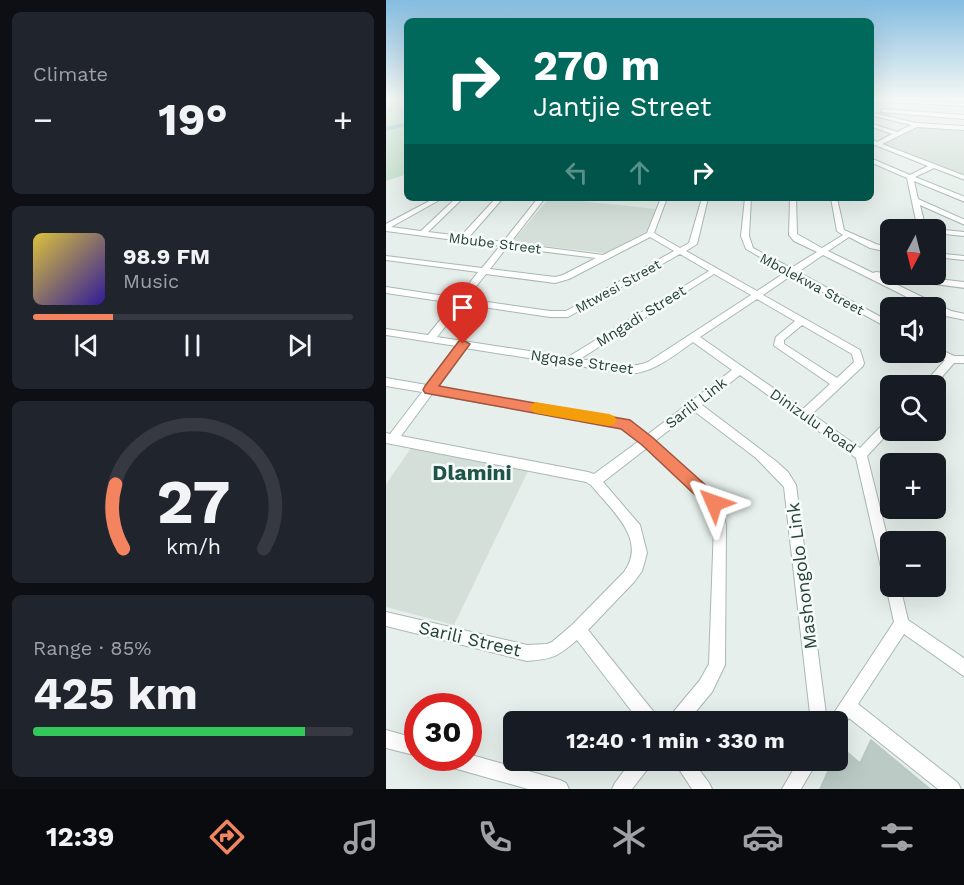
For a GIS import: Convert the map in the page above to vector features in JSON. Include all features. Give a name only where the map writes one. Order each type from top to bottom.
[{"type":"street","points":[[874,142],[892,136]]},
{"type":"street","points":[[874,142],[965,178]]},
{"type":"street","points":[[874,162],[965,200]]},
{"type":"street","points":[[910,177],[933,166]]},
{"type":"street","points":[[874,169],[894,170]]},
{"type":"street","points":[[910,177],[920,219]]},
{"type":"street","points":[[914,200],[965,223]]},
{"type":"street","points":[[386,228],[435,201]]},
{"type":"street","points":[[422,234],[457,201]]},
{"type":"street","points":[[463,239],[497,201]]},
{"type":"street","points":[[430,339],[540,201]]},
{"type":"street","points":[[386,258],[556,280],[650,234],[663,201]]},
{"type":"street","name":"Mtwesi Street","points":[[386,290],[550,314],[568,314],[680,252],[695,241],[704,201]]},
{"type":"street","name":"Mbolekwa Street","points":[[748,201],[745,236],[748,246],[790,272],[880,321]]},
{"type":"street","points":[[793,201],[793,235],[821,252],[949,314],[965,317]]},
{"type":"street","points":[[834,201],[838,227],[847,235],[880,247]]},
{"type":"street","name":"Mbube Street","points":[[386,228],[604,257]]},
{"type":"street","points":[[946,232],[965,234]]},
{"type":"street","points":[[650,234],[857,352],[859,363],[804,415]]},
{"type":"street","name":"Ngqase Street","points":[[386,332],[629,370],[642,369],[847,235]]},
{"type":"street","points":[[946,256],[965,258]]},
{"type":"street","name":"Mngadi Street","points":[[569,361],[714,271]]},
{"type":"street","points":[[867,273],[965,285]]},
{"type":"street","points":[[800,321],[779,339],[779,345],[837,383]]},
{"type":"street","name":"Dinizulu Road","points":[[693,337],[861,455],[880,534]]},
{"type":"street","points":[[463,344],[389,439],[588,477],[595,481]]},
{"type":"street","points":[[946,356],[952,359],[965,360]]},
{"type":"street","points":[[937,375],[952,359]]},
{"type":"street","name":"Sarili Link","points":[[595,481],[739,370]]},
{"type":"street","points":[[386,382],[625,424],[647,441],[714,503],[719,516],[717,665],[706,686],[685,711]]},
{"type":"street","name":"Mashongolo Link","points":[[693,405],[787,478],[790,485],[818,711]]},
{"type":"street","points":[[861,455],[880,435]]},
{"type":"street","name":"Sarili Street","points":[[386,619],[527,653],[548,651],[578,629],[637,566],[640,553],[635,529],[595,481]]},
{"type":"street","points":[[896,597],[902,624],[965,669]]},
{"type":"street","points":[[844,711],[902,624]]},
{"type":"street","points":[[578,629],[643,711]]},
{"type":"street","points":[[847,706],[952,789]]},
{"type":"street","points":[[386,739],[404,744]]},
{"type":"street","points":[[482,767],[560,789]]},
{"type":"street","points":[[621,789],[635,771]]},
{"type":"street","points":[[689,771],[703,789]]},
{"type":"street","points":[[791,789],[803,771]]},
{"type":"shaded area","points":[[902,136],[964,136],[964,175],[884,144]]},
{"type":"shaded area","points":[[546,201],[578,201],[656,209],[649,230],[605,253],[517,243],[514,240]]},
{"type":"shaded area","points":[[411,448],[528,471],[454,625],[386,607],[386,484]]},
{"type":"green space","points":[[386,136],[404,136],[404,175],[386,181]]},
{"type":"building","points":[[871,740],[930,789],[820,789],[828,771],[848,771],[848,753],[860,763]]},
{"type":"slow traffic","points":[[535,408],[609,420]]},
{"type":"district","name":"Dlamini","points":[[472,473]]},
{"type":"route","points":[[463,344],[429,390],[625,424],[647,441],[714,503]]}]
